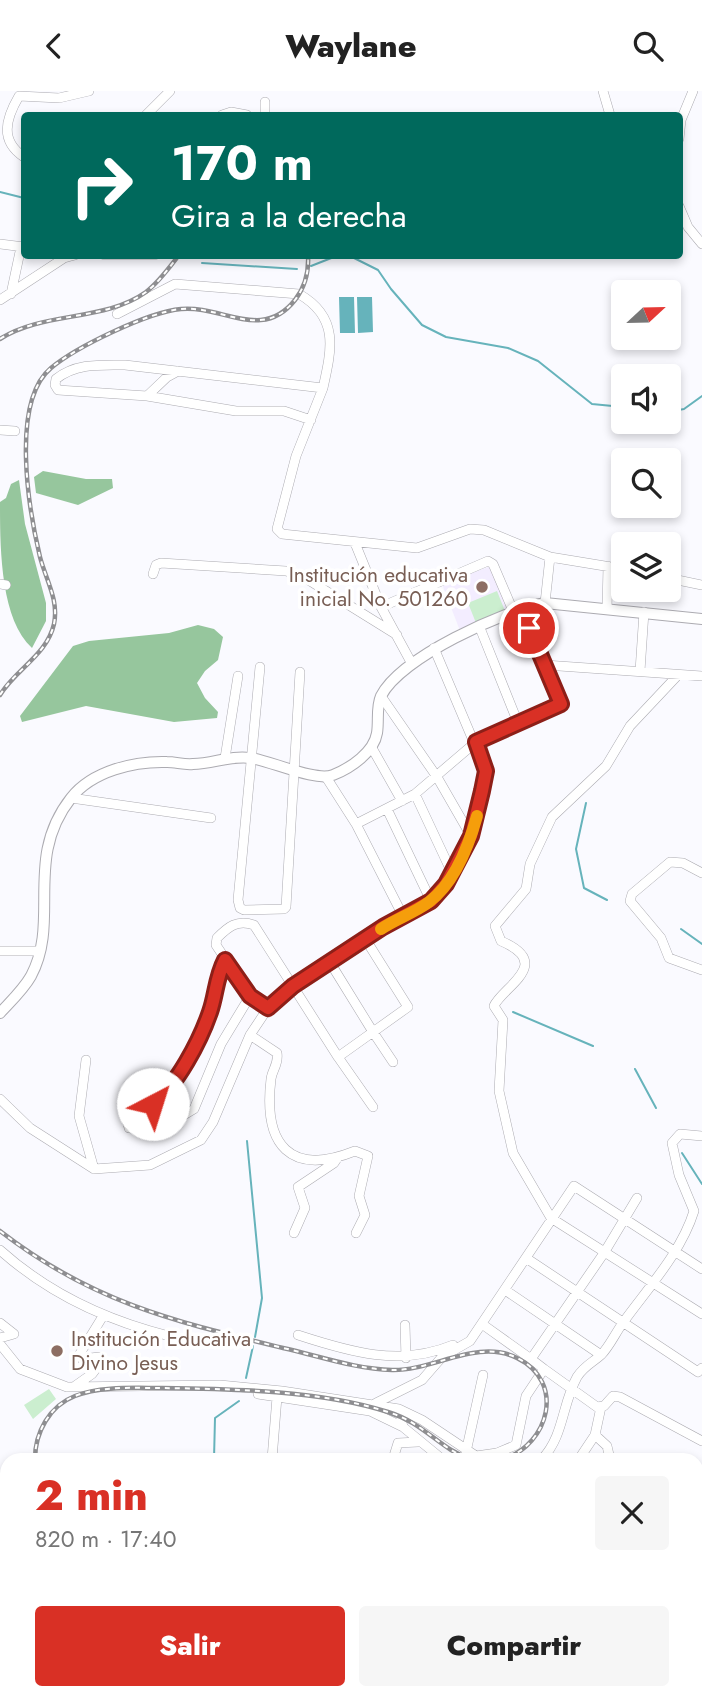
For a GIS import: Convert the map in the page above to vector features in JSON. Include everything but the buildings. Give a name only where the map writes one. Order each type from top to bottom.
[{"type":"main road","points":[[0,1013],[32,974],[43,926],[47,839],[71,798],[97,776],[141,764],[195,765],[225,758],[251,758],[326,777],[333,776],[372,748],[377,733],[381,697],[412,664],[434,648],[518,611],[545,603],[702,619]]},
{"type":"street","points":[[21,155],[12,149],[5,134],[19,96],[59,98],[89,91]]},
{"type":"street","points":[[149,112],[169,91]]},
{"type":"street","points":[[603,91],[609,112]]},
{"type":"street","points":[[683,115],[693,91]]},
{"type":"street","points":[[265,102],[265,112]]},
{"type":"street","points":[[683,215],[688,227],[702,244]]},
{"type":"street","points":[[0,244],[21,247]]},
{"type":"street","points":[[11,294],[21,255]]},
{"type":"street","points":[[0,300],[61,259]]},
{"type":"street","points":[[117,314],[175,284],[299,294],[313,302],[329,323],[328,365],[323,388],[296,456],[277,529],[282,534],[417,548],[470,529],[484,530],[550,557],[611,567]]},
{"type":"street","points":[[311,420],[284,411],[236,411],[147,396],[58,390],[55,385],[56,379],[68,370],[93,365],[178,371],[323,388]]},
{"type":"street","points":[[147,396],[167,377],[178,371]]},
{"type":"street","points":[[0,430],[15,431]]},
{"type":"street","points":[[355,543],[381,607],[412,664]]},
{"type":"street","points":[[545,603],[550,557]]},
{"type":"street","points":[[356,824],[415,794],[476,742],[561,704],[518,611],[493,564],[488,561],[381,607]]},
{"type":"street","points":[[153,574],[156,565],[161,563],[286,571],[302,576],[397,635]]},
{"type":"street","points":[[607,609],[608,566]]},
{"type":"street","points":[[681,581],[702,585]]},
{"type":"street","points":[[640,671],[644,612]]},
{"type":"street","points":[[480,628],[518,723]]},
{"type":"street","points":[[0,1099],[30,1128],[94,1169],[150,1165],[201,1140],[213,1122],[250,1035],[268,1008],[293,986],[431,901],[452,873],[471,836],[486,771],[434,648]]},
{"type":"street","points":[[545,665],[702,676]]},
{"type":"street","points":[[260,667],[238,900],[240,908],[244,910],[286,907],[300,672]]},
{"type":"street","points":[[678,675],[630,726],[599,773],[552,817],[530,863],[526,889],[495,926],[501,941],[512,946],[524,965],[515,985],[494,1006],[503,1020],[504,1030],[498,1052],[499,1091],[513,1153],[551,1218],[702,1314]]},
{"type":"street","points":[[225,758],[238,676]]},
{"type":"street","points":[[381,697],[437,776],[471,836]]},
{"type":"street","points":[[372,748],[402,801]]},
{"type":"street","points":[[326,777],[356,824],[403,916]]},
{"type":"street","points":[[415,794],[452,873]]},
{"type":"street","points":[[71,798],[211,818]]},
{"type":"street","points":[[387,809],[431,901]]},
{"type":"street","points":[[702,873],[683,863],[670,862],[632,894],[630,901],[661,938],[668,958],[702,970]]},
{"type":"street","points":[[268,1008],[250,996],[216,945],[216,938],[240,922],[254,925],[373,1107]]},
{"type":"street","points":[[338,1057],[408,1008],[366,940]]},
{"type":"street","points":[[0,951],[38,951]]},
{"type":"street","points":[[225,960],[210,1012],[182,1069],[158,1100],[127,1120],[129,1128],[159,1131],[194,1109],[221,1044],[250,996]]},
{"type":"street","points":[[331,964],[393,1062]]},
{"type":"street","points":[[250,1035],[273,1048],[278,1057],[271,1076],[270,1106],[273,1126],[287,1153],[299,1160],[338,1157],[355,1151],[368,1156],[359,1196],[365,1215],[356,1233]]},
{"type":"street","points":[[86,1060],[79,1116],[94,1169]]},
{"type":"street","points":[[547,1453],[560,1432],[571,1390],[585,1366],[601,1355],[653,1283],[674,1251],[694,1211],[678,1175],[672,1143],[680,1134],[702,1136]]},
{"type":"street","points":[[294,1233],[305,1208],[298,1187],[334,1163],[338,1157]]},
{"type":"street","points":[[376,1403],[422,1380],[442,1357],[473,1335],[574,1186],[702,1269]]},
{"type":"street","points":[[531,1359],[626,1219],[636,1198]]},
{"type":"street","points":[[0,1250],[42,1285],[103,1316],[169,1336]]},
{"type":"street","points":[[526,1258],[698,1372],[702,1368]]},
{"type":"street","points":[[505,1290],[601,1355]]},
{"type":"street","points":[[73,1387],[92,1374],[101,1362],[99,1357],[82,1359],[79,1355],[103,1316]]},
{"type":"street","points":[[0,1323],[14,1333],[0,1338]]},
{"type":"street","points":[[482,1324],[571,1390],[601,1408]]},
{"type":"street","points":[[405,1325],[406,1357]]},
{"type":"street","points":[[298,1335],[348,1352],[406,1357],[437,1351],[473,1335]]},
{"type":"street","points":[[0,1344],[20,1369],[73,1387],[220,1385],[370,1411],[403,1427],[434,1453]]},
{"type":"street","points":[[493,1453],[516,1445],[526,1396],[544,1369]]},
{"type":"street","points":[[466,1452],[483,1375]]},
{"type":"street","points":[[258,1394],[376,1403],[399,1409],[422,1420],[466,1452],[473,1453]]},
{"type":"street","points":[[272,1453],[273,1394]]},
{"type":"street","points":[[583,1453],[595,1436],[601,1408],[613,1396],[620,1397],[702,1441]]},
{"type":"street","points":[[399,1409],[403,1427]]},
{"type":"street","points":[[595,1436],[607,1446],[609,1453]]},
{"type":"street","points":[[395,1453],[398,1443],[418,1442]]},
{"type":"shaded area","points":[[491,566],[510,614],[462,636],[442,584]]},
{"type":"green space","points":[[43,471],[86,479],[112,479],[113,488],[78,505],[36,493],[34,477]]},
{"type":"green space","points":[[19,480],[25,524],[46,603],[46,621],[32,648],[13,619],[4,581],[0,539],[0,502],[6,498],[11,484]]},
{"type":"green space","points":[[497,591],[505,611],[476,623],[468,603]]},
{"type":"green space","points":[[198,625],[214,629],[223,637],[218,660],[205,671],[197,683],[205,698],[218,712],[217,718],[174,722],[86,706],[22,722],[20,716],[73,646],[89,641],[169,633]]},
{"type":"green space","points":[[49,1389],[56,1399],[33,1419],[24,1405]]},
{"type":"water","points":[[339,297],[354,297],[355,333],[340,333]]},
{"type":"water","points":[[357,297],[372,297],[373,332],[358,333]]},
{"type":"waterway","points":[[0,192],[21,197]]},
{"type":"waterway","points":[[311,266],[329,259]]},
{"type":"waterway","points":[[356,259],[378,270],[422,325],[446,337],[508,348],[538,361],[592,404],[611,406]]},
{"type":"waterway","points":[[202,263],[297,269]]},
{"type":"waterway","points":[[681,410],[702,396]]},
{"type":"waterway","points":[[586,803],[576,849],[584,888],[607,900]]},
{"type":"waterway","points":[[681,929],[702,944]]},
{"type":"waterway","points":[[513,1012],[593,1046]]},
{"type":"waterway","points":[[635,1069],[656,1108]]},
{"type":"waterway","points":[[247,1141],[262,1298],[255,1337]]},
{"type":"waterway","points":[[682,1153],[702,1184]]},
{"type":"waterway","points":[[246,1378],[253,1346]]},
{"type":"waterway","points":[[214,1453],[215,1418],[239,1401]]},
{"type":"railway","points":[[0,339],[35,324],[93,313],[129,301],[151,288],[176,259]]},
{"type":"railway","points":[[0,695],[45,645],[54,624],[55,607],[40,557],[31,513],[26,458],[30,405],[38,384],[51,368],[77,350],[132,323],[167,312],[196,309],[241,319],[269,319],[295,300],[304,285],[308,259]]},
{"type":"railway","points":[[0,1231],[68,1275],[135,1306],[205,1328],[337,1362],[392,1370],[423,1366],[471,1353],[502,1353],[517,1358],[532,1369],[542,1382],[546,1412],[541,1427],[532,1440],[515,1453]]},
{"type":"railway","points":[[36,1453],[45,1421],[58,1406],[75,1396],[117,1388],[275,1392],[333,1399],[401,1417],[456,1453]]},
{"type":"slow traffic","points":[[381,929],[431,901],[446,884],[467,846],[477,816]]},
{"type":"place","name":"Institución educativa inicial No. 501260","points":[[482,587]]},
{"type":"place","name":"Institución Educativa Divino Jesus","points":[[57,1351]]},
{"type":"route","points":[[153,1104],[166,1093],[182,1069],[210,1012],[219,970],[225,960],[250,996],[268,1008],[293,986],[331,964],[383,927],[431,901],[446,884],[467,846],[477,816],[486,771],[476,742],[561,704],[529,628]]}]
